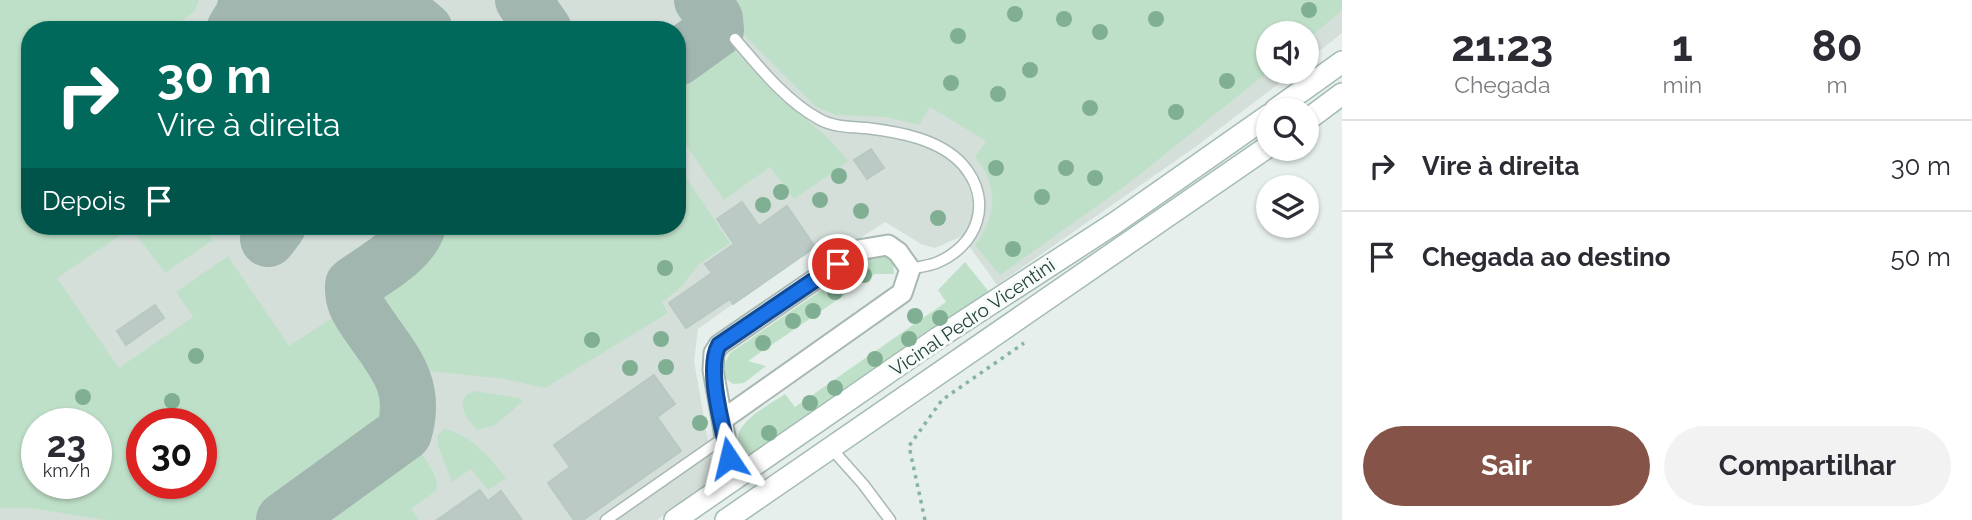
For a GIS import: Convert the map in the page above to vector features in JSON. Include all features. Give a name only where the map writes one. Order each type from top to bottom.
[{"type":"street","points":[[1292,98],[1342,62]]},
{"type":"street","points":[[1319,111],[1342,94]]},
{"type":"street","name":"Vicinal Pedro Vicentini","points":[[675,520],[938,338],[1115,223],[1256,124]]},
{"type":"street","name":"Vicinal Pedro Vicentini","points":[[726,520],[754,512],[830,447],[1263,161]]},
{"type":"street","points":[[724,429],[902,293],[910,269],[898,252],[888,245],[858,250],[719,345],[714,353],[713,369],[733,480],[754,512]]},
{"type":"lane","points":[[735,38],[772,83],[819,119],[837,125],[912,136],[943,149],[962,164],[974,181],[980,198],[981,212],[977,226],[967,243],[954,253],[936,263],[910,269]]},
{"type":"lane","points":[[606,520],[724,429]]},
{"type":"lane","points":[[830,447],[890,520]]},
{"type":"path","points":[[925,520],[909,446],[942,400],[1031,337]]},
{"type":"shaded area","points":[[0,0],[1342,0],[1342,33],[1319,51],[1319,21],[1256,21],[1256,84],[1278,84],[1256,98],[1256,101],[1194,148],[997,285],[962,236],[935,248],[921,244],[885,222],[836,254],[825,240],[698,329],[694,361],[714,475],[706,486],[657,520],[0,520]]},
{"type":"green space","points":[[0,0],[199,0],[194,12],[182,21],[21,21],[21,235],[121,235],[57,278],[119,368],[193,317],[176,292],[228,256],[289,346],[332,318],[372,357],[390,388],[393,404],[389,422],[378,439],[263,520],[106,520],[30,508],[0,508]]},
{"type":"green space","points":[[719,0],[1342,0],[1342,10],[1319,30],[1319,21],[1256,21],[1256,81],[1125,186],[1000,275],[975,245],[991,212],[988,178],[975,157],[986,141],[930,107],[919,125],[886,117],[836,115],[815,106],[740,31]]},
{"type":"green space","points":[[726,41],[778,97],[825,135],[849,161],[794,199],[770,167],[724,200],[686,145],[686,69]]},
{"type":"green space","points":[[686,177],[730,243],[699,264],[680,288],[662,302],[668,313],[545,388],[505,379],[430,371],[410,356],[369,288],[447,235],[686,235]]},
{"type":"green space","points":[[136,235],[209,235],[213,240],[165,273]]},
{"type":"green space","points":[[887,256],[893,263],[894,274],[875,274],[748,361],[766,366],[744,383],[733,384],[725,378],[723,367],[730,353],[870,257]]},
{"type":"green space","points":[[965,262],[989,292],[982,299],[752,455],[743,453],[738,448],[740,430],[752,416],[785,394],[795,407],[946,302],[938,290]]},
{"type":"green space","points":[[475,391],[520,398],[522,402],[495,425],[477,430],[463,409],[466,395]]},
{"type":"green space","points":[[444,429],[471,441],[506,478],[488,490],[471,469],[452,482],[438,446],[437,436]]},
{"type":"green space","points":[[405,451],[421,452],[436,481],[436,491],[411,509],[419,520],[335,520],[331,512],[335,502]]},
{"type":"building","points":[[871,149],[884,168],[867,179],[854,160]]},
{"type":"building","points":[[742,202],[759,226],[787,206],[815,247],[733,304],[730,299],[686,328],[669,303],[712,273],[705,264],[734,244],[717,219]]},
{"type":"building","points":[[155,305],[164,318],[126,345],[117,331]]},
{"type":"building","points":[[654,375],[675,404],[657,417],[681,451],[583,520],[574,520],[548,483],[570,467],[554,445]]},
{"type":"building","points":[[480,490],[488,501],[501,491],[522,520],[437,520]]},
{"type":"taxiway","points":[[239,21],[247,0]]},
{"type":"taxiway","points":[[283,0],[297,21]]},
{"type":"taxiway","points":[[333,0],[401,10],[414,21]]},
{"type":"taxiway","points":[[523,0],[538,21]]},
{"type":"taxiway","points":[[686,52],[716,30],[715,19],[702,0]]},
{"type":"taxiway","points":[[268,239],[271,235]]},
{"type":"taxiway","points":[[284,520],[404,433],[408,416],[406,387],[395,363],[357,306],[353,285],[399,252],[413,235]]},
{"type":"route","points":[[729,458],[713,369],[714,353],[719,345],[838,264]]}]
